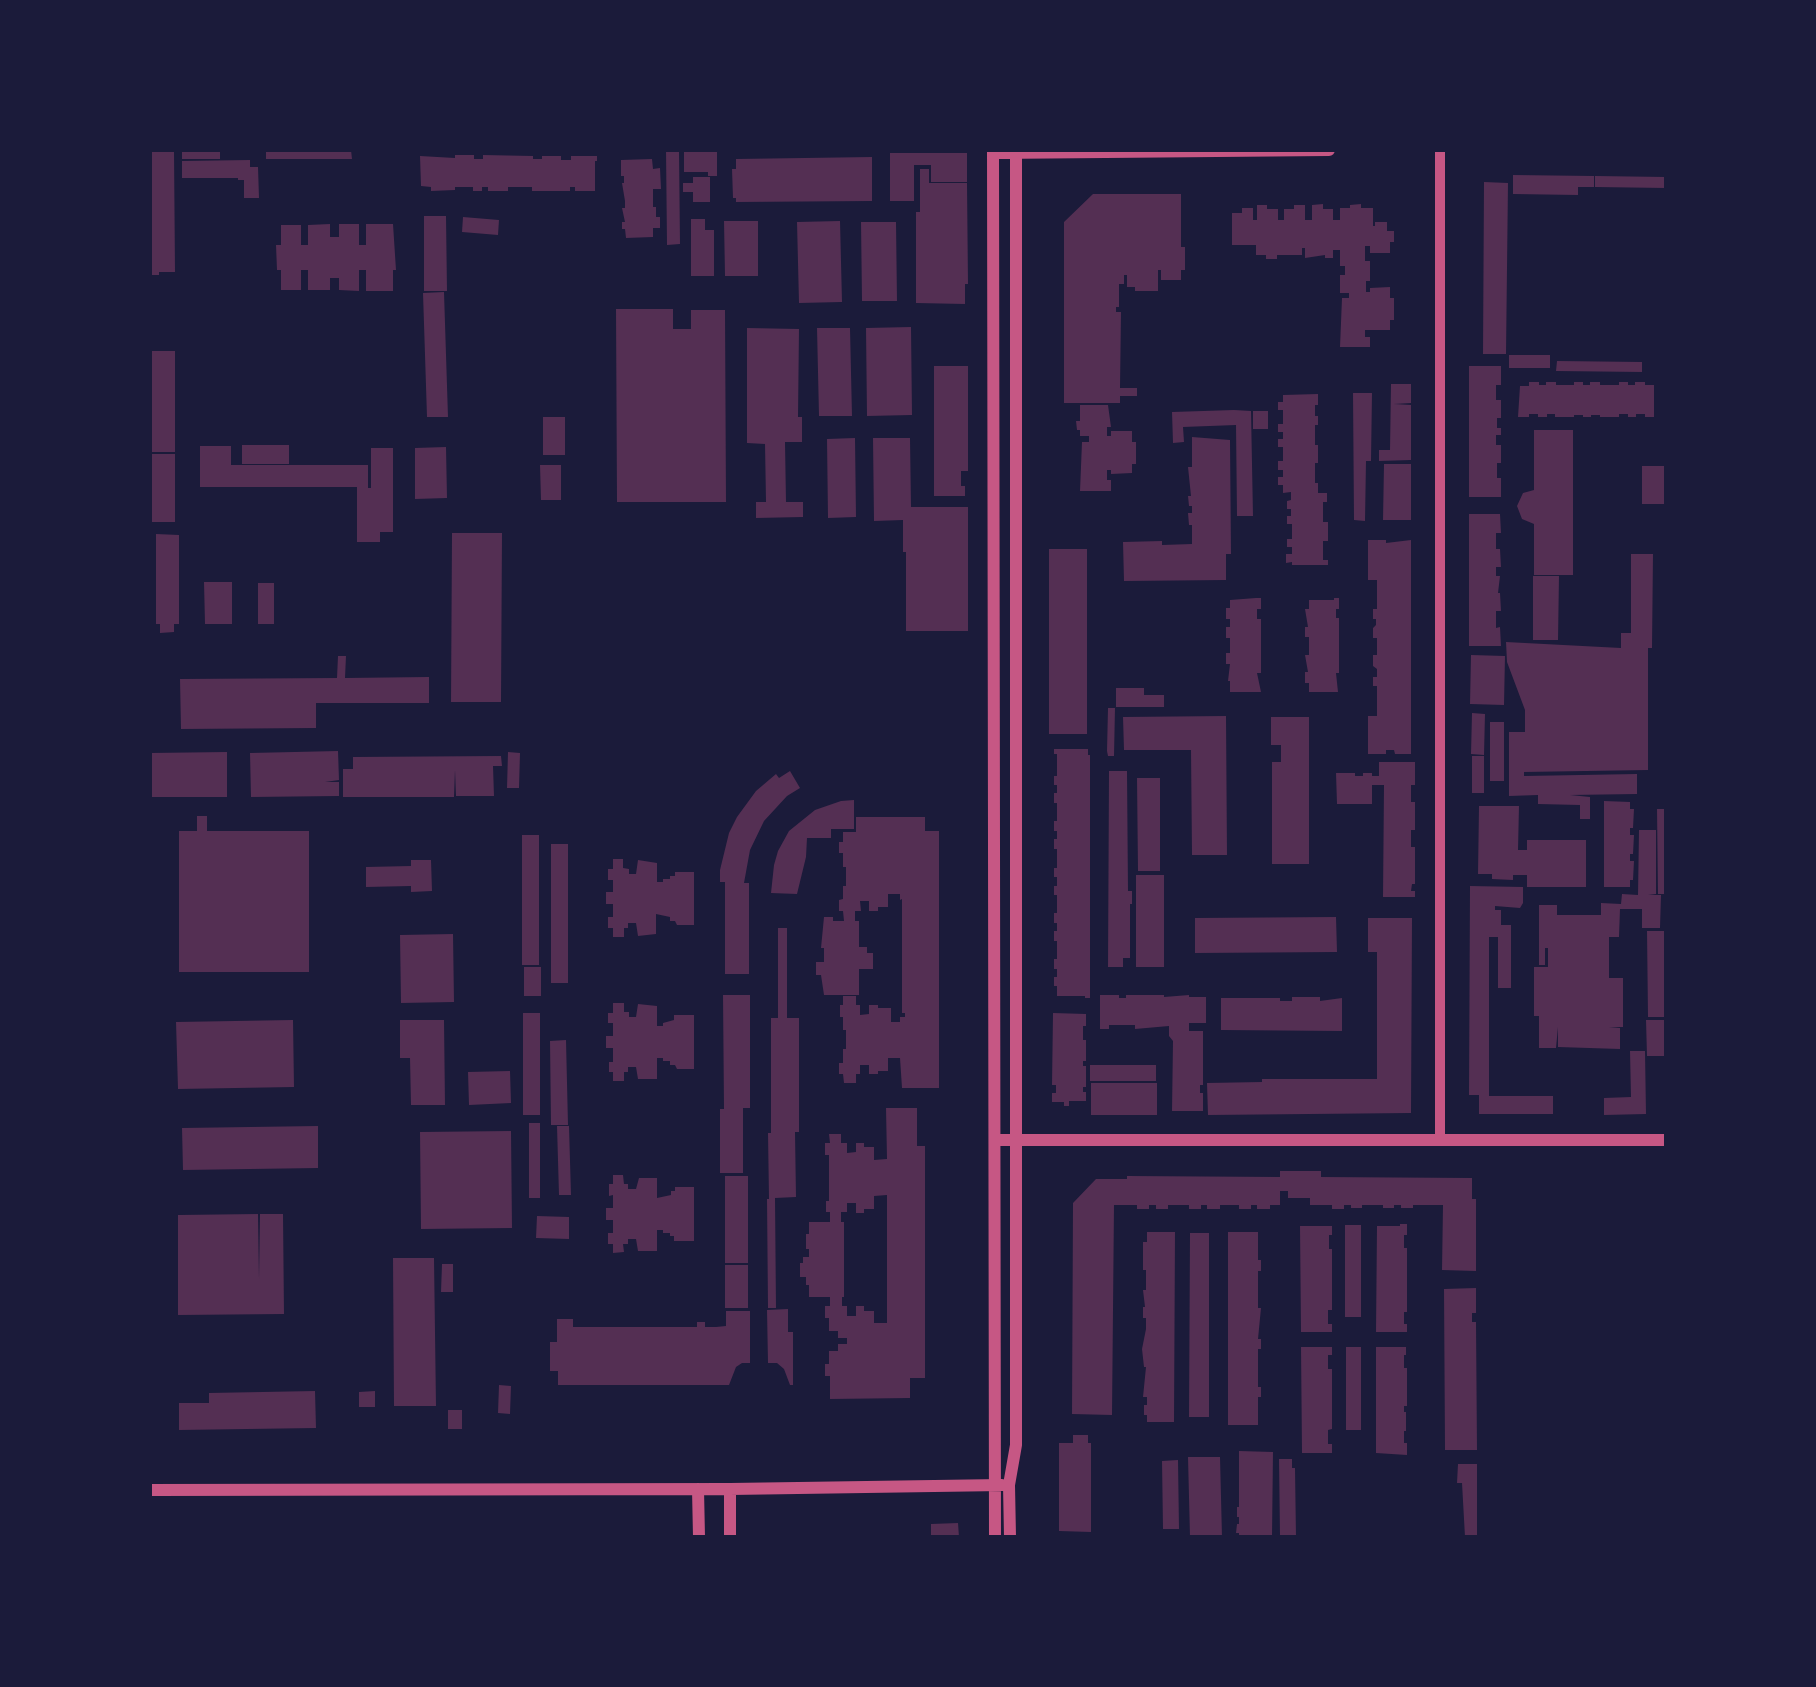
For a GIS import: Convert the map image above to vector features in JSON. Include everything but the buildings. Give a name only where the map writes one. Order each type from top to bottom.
[{"type":"street","points":[[1010,1537],[1002,1485],[995,1140],[993,151],[1329,150]]},
{"type":"street","points":[[1440,150],[1440,1139]]},
{"type":"street","points":[[994,1537],[1002,1485],[1016,1445],[1016,151]]},
{"type":"street","points":[[995,1140],[1666,1140]]},
{"type":"street","points":[[150,1490],[1002,1485]]},
{"type":"street","points":[[698,1488],[699,1537]]},
{"type":"street","points":[[730,1489],[730,1537]]}]
